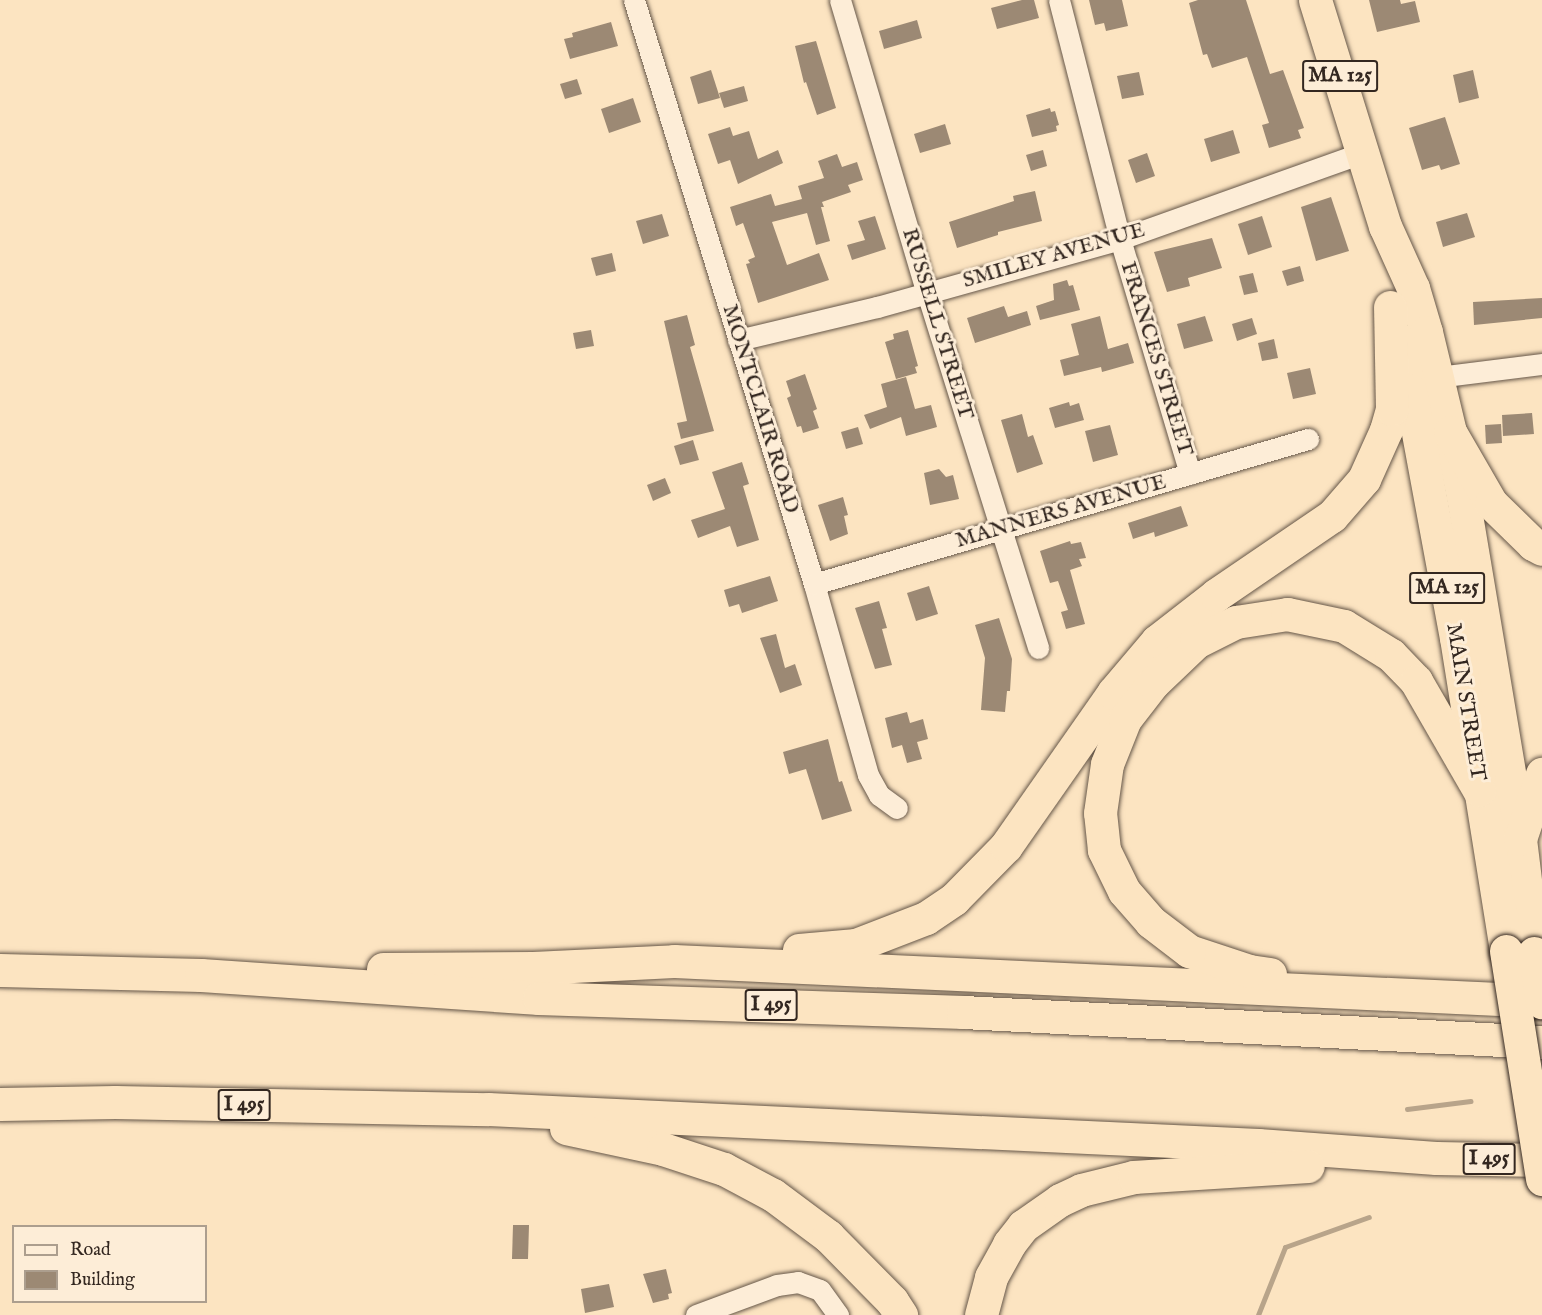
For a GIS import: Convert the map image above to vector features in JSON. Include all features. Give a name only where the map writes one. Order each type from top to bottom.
[{"type":"highway","name":"MAIN STREET","points":[[1315,0],[1364,152],[1385,226],[1413,288],[1437,377],[1464,497],[1520,839],[1520,952],[1542,1179]]},
{"type":"highway","name":"MAIN STREET","points":[[1385,226],[1390,307],[1422,452],[1456,638],[1479,790],[1520,952],[1542,1001]]},
{"type":"highway","points":[[201,975],[441,967],[533,968],[674,961],[856,945],[926,918],[954,899],[1006,846],[1113,693],[1157,641],[1216,595],[1315,530],[1332,516],[1364,479],[1386,430],[1392,409],[1390,307]]},
{"type":"highway","points":[[1450,432],[1491,503],[1533,544],[1542,549]]},
{"type":"highway","points":[[1390,992],[1249,971],[1189,951],[1151,922],[1124,891],[1104,850],[1100,813],[1107,764],[1125,719],[1153,682],[1196,642],[1236,622],[1287,614],[1344,626],[1391,654],[1416,681],[1479,790]]},
{"type":"highway","points":[[1520,839],[1542,774]]},
{"type":"highway","points":[[674,961],[1143,984],[1390,992],[1542,1001]]},
{"type":"highway","name":"I 495","points":[[0,970],[201,975],[539,998],[963,1012],[1542,1042]]},
{"type":"highway","name":"I 495","points":[[0,1104],[115,1102],[488,1109],[1258,1145],[1436,1158],[1542,1160]]},
{"type":"highway","points":[[488,1109],[663,1149],[723,1169],[773,1195],[828,1236],[892,1301],[901,1315]]},
{"type":"highway","points":[[981,1315],[991,1277],[1016,1235],[1039,1212],[1081,1190],[1134,1177],[1436,1158]]},
{"type":"street","name":"MONTCLAIR ROAD","points":[[634,0],[814,584],[868,775],[879,795],[897,808]]},
{"type":"street","name":"RUSSELL STREET","points":[[840,0],[927,292],[1038,648]]},
{"type":"street","name":"FRANCES STREET","points":[[1059,0],[1120,239],[1191,474]]},
{"type":"street","name":"SMILEY AVENUE","points":[[738,340],[927,292],[1120,239],[1364,152]]},
{"type":"street","points":[[1437,377],[1542,364]]},
{"type":"street","name":"MANNERS AVENUE","points":[[814,584],[1308,439]]},
{"type":"street","points":[[696,1315],[786,1282],[814,1286],[826,1295],[838,1315]]},
{"type":"building","points":[[1022,0],[1034,0],[1039,18],[997,29],[991,8]]},
{"type":"building","points":[[1089,0],[1122,0],[1128,26],[1106,31],[1104,23],[1095,25]]},
{"type":"building","points":[[1198,0],[1246,0],[1270,74],[1283,70],[1304,128],[1298,130],[1301,138],[1269,148],[1262,125],[1269,123],[1247,57],[1212,68],[1207,54],[1203,55],[1189,3]]},
{"type":"building","points":[[1369,0],[1400,0],[1401,4],[1415,1],[1420,22],[1377,32]]},
{"type":"building","points":[[917,20],[922,38],[884,49],[879,31]]},
{"type":"building","points":[[611,22],[618,46],[570,59],[564,39],[573,37],[572,33]]},
{"type":"building","points":[[816,41],[836,108],[817,115],[806,82],[804,83],[795,46]]},
{"type":"building","points":[[711,70],[720,98],[698,104],[690,77]]},
{"type":"building","points":[[1473,70],[1479,98],[1459,103],[1453,75]]},
{"type":"building","points":[[1139,72],[1144,95],[1122,99],[1117,76]]},
{"type":"building","points":[[577,79],[582,94],[565,99],[560,84]]},
{"type":"building","points":[[744,86],[748,101],[724,108],[719,93]]},
{"type":"building","points":[[633,98],[641,122],[609,133],[601,109]]},
{"type":"building","points":[[1050,108],[1051,112],[1055,111],[1059,125],[1056,126],[1057,131],[1032,137],[1026,115]]},
{"type":"building","points":[[1445,117],[1460,164],[1441,170],[1439,165],[1422,170],[1409,128]]},
{"type":"building","points":[[945,124],[951,144],[920,153],[914,134]]},
{"type":"building","points":[[730,127],[733,136],[749,131],[758,159],[778,150],[783,163],[738,184],[730,160],[718,164],[708,134]]},
{"type":"building","points":[[1233,130],[1240,153],[1211,162],[1204,139]]},
{"type":"building","points":[[1043,150],[1047,166],[1031,171],[1026,155]]},
{"type":"building","points":[[1147,153],[1155,176],[1136,183],[1128,160]]},
{"type":"building","points":[[837,154],[842,167],[857,162],[863,180],[848,185],[851,192],[822,202],[824,207],[821,207],[830,241],[816,245],[807,213],[772,222],[787,265],[819,253],[829,280],[758,303],[746,264],[750,263],[748,260],[755,257],[743,223],[736,226],[730,207],[771,194],[775,206],[802,199],[798,186],[824,178],[818,161]]},
{"type":"building","points":[[1035,191],[1042,221],[998,232],[998,235],[957,248],[949,222],[1014,201],[1013,196]]},
{"type":"building","points":[[1331,197],[1349,251],[1316,261],[1301,207]]},
{"type":"building","points":[[1467,213],[1475,237],[1443,247],[1436,222]]},
{"type":"building","points":[[662,214],[669,236],[643,244],[636,221]]},
{"type":"building","points":[[875,216],[886,249],[852,260],[847,245],[865,240],[858,221]]},
{"type":"building","points":[[1262,216],[1272,247],[1248,255],[1238,224]]},
{"type":"building","points":[[1212,238],[1222,268],[1188,278],[1190,286],[1167,292],[1154,252]]},
{"type":"building","points":[[612,253],[616,271],[596,276],[591,258]]},
{"type":"building","points":[[1300,266],[1304,281],[1287,286],[1282,271]]},
{"type":"building","points":[[1253,273],[1258,292],[1244,295],[1239,276]]},
{"type":"building","points":[[1067,280],[1069,286],[1073,285],[1080,310],[1040,320],[1036,306],[1054,300],[1053,284]]},
{"type":"building","points":[[1542,298],[1542,318],[1474,325],[1473,302]]},
{"type":"building","points":[[1004,306],[1008,317],[1027,311],[1031,325],[975,343],[967,318]]},
{"type":"building","points":[[687,315],[695,345],[690,347],[714,431],[681,439],[677,423],[687,421],[664,321]]},
{"type":"building","points":[[1100,316],[1108,349],[1128,343],[1134,363],[1102,372],[1101,367],[1064,376],[1060,360],[1079,355],[1071,324]]},
{"type":"building","points":[[1205,316],[1213,341],[1184,349],[1177,324]]},
{"type":"building","points":[[1252,318],[1257,334],[1237,341],[1232,324]]},
{"type":"building","points":[[591,330],[594,346],[576,349],[573,333]]},
{"type":"building","points":[[908,330],[918,366],[915,367],[917,373],[896,379],[885,342],[894,339],[893,334]]},
{"type":"building","points":[[1274,339],[1278,358],[1262,361],[1258,343]]},
{"type":"building","points":[[1310,368],[1316,394],[1293,399],[1287,373]]},
{"type":"building","points":[[805,374],[817,409],[813,411],[819,428],[803,433],[801,426],[797,427],[787,398],[791,396],[786,381]]},
{"type":"building","points":[[906,377],[915,409],[931,405],[937,427],[906,436],[901,417],[870,429],[864,415],[887,407],[881,384]]},
{"type":"building","points":[[1069,402],[1070,406],[1079,403],[1084,420],[1055,428],[1049,408]]},
{"type":"building","points":[[1532,413],[1534,434],[1503,436],[1502,415]]},
{"type":"building","points":[[1022,414],[1028,437],[1033,435],[1043,464],[1017,473],[1001,420]]},
{"type":"building","points":[[1501,424],[1502,443],[1486,444],[1485,425]]},
{"type":"building","points":[[1110,425],[1118,455],[1093,462],[1085,431]]},
{"type":"building","points":[[858,427],[863,444],[846,449],[841,432]]},
{"type":"building","points":[[693,440],[699,460],[680,465],[674,446]]},
{"type":"building","points":[[742,462],[749,484],[743,486],[759,540],[737,547],[730,526],[698,538],[691,520],[725,509],[712,472]]},
{"type":"building","points":[[939,469],[946,477],[953,475],[959,499],[930,505],[924,473]]},
{"type":"building","points":[[665,478],[671,493],[653,501],[647,485]]},
{"type":"building","points":[[843,497],[848,515],[844,516],[848,534],[830,541],[818,505]]},
{"type":"building","points":[[1181,506],[1188,526],[1155,537],[1154,532],[1133,539],[1128,523]]},
{"type":"building","points":[[1070,541],[1071,544],[1081,542],[1086,558],[1079,559],[1082,566],[1070,570],[1085,624],[1066,629],[1061,612],[1068,610],[1058,581],[1050,583],[1040,551]]},
{"type":"building","points":[[770,576],[778,601],[742,613],[739,604],[729,607],[724,590]]},
{"type":"building","points":[[929,586],[938,614],[916,621],[907,593]]},
{"type":"building","points":[[879,601],[887,628],[882,629],[892,665],[875,669],[855,608]]},
{"type":"building","points":[[999,618],[1012,659],[1010,691],[1007,691],[1005,712],[981,710],[985,658],[975,625]]},
{"type":"building","points":[[776,634],[785,668],[795,664],[802,685],[780,693],[760,638]]},
{"type":"building","points":[[907,712],[910,723],[923,719],[928,739],[917,742],[922,759],[907,763],[902,745],[892,748],[885,718]]},
{"type":"building","points":[[828,739],[839,782],[842,781],[852,811],[822,820],[806,769],[789,774],[783,752]]},
{"type":"building","points":[[513,1225],[529,1225],[528,1259],[512,1259]]},
{"type":"building","points":[[666,1269],[672,1293],[668,1294],[669,1299],[653,1303],[643,1274]]},
{"type":"building","points":[[609,1284],[614,1307],[585,1313],[581,1289]]},
{"type":"waterway","points":[[1407,1109],[1471,1101]]},
{"type":"waterway","points":[[1258,1315],[1285,1247],[1369,1217]]}]
